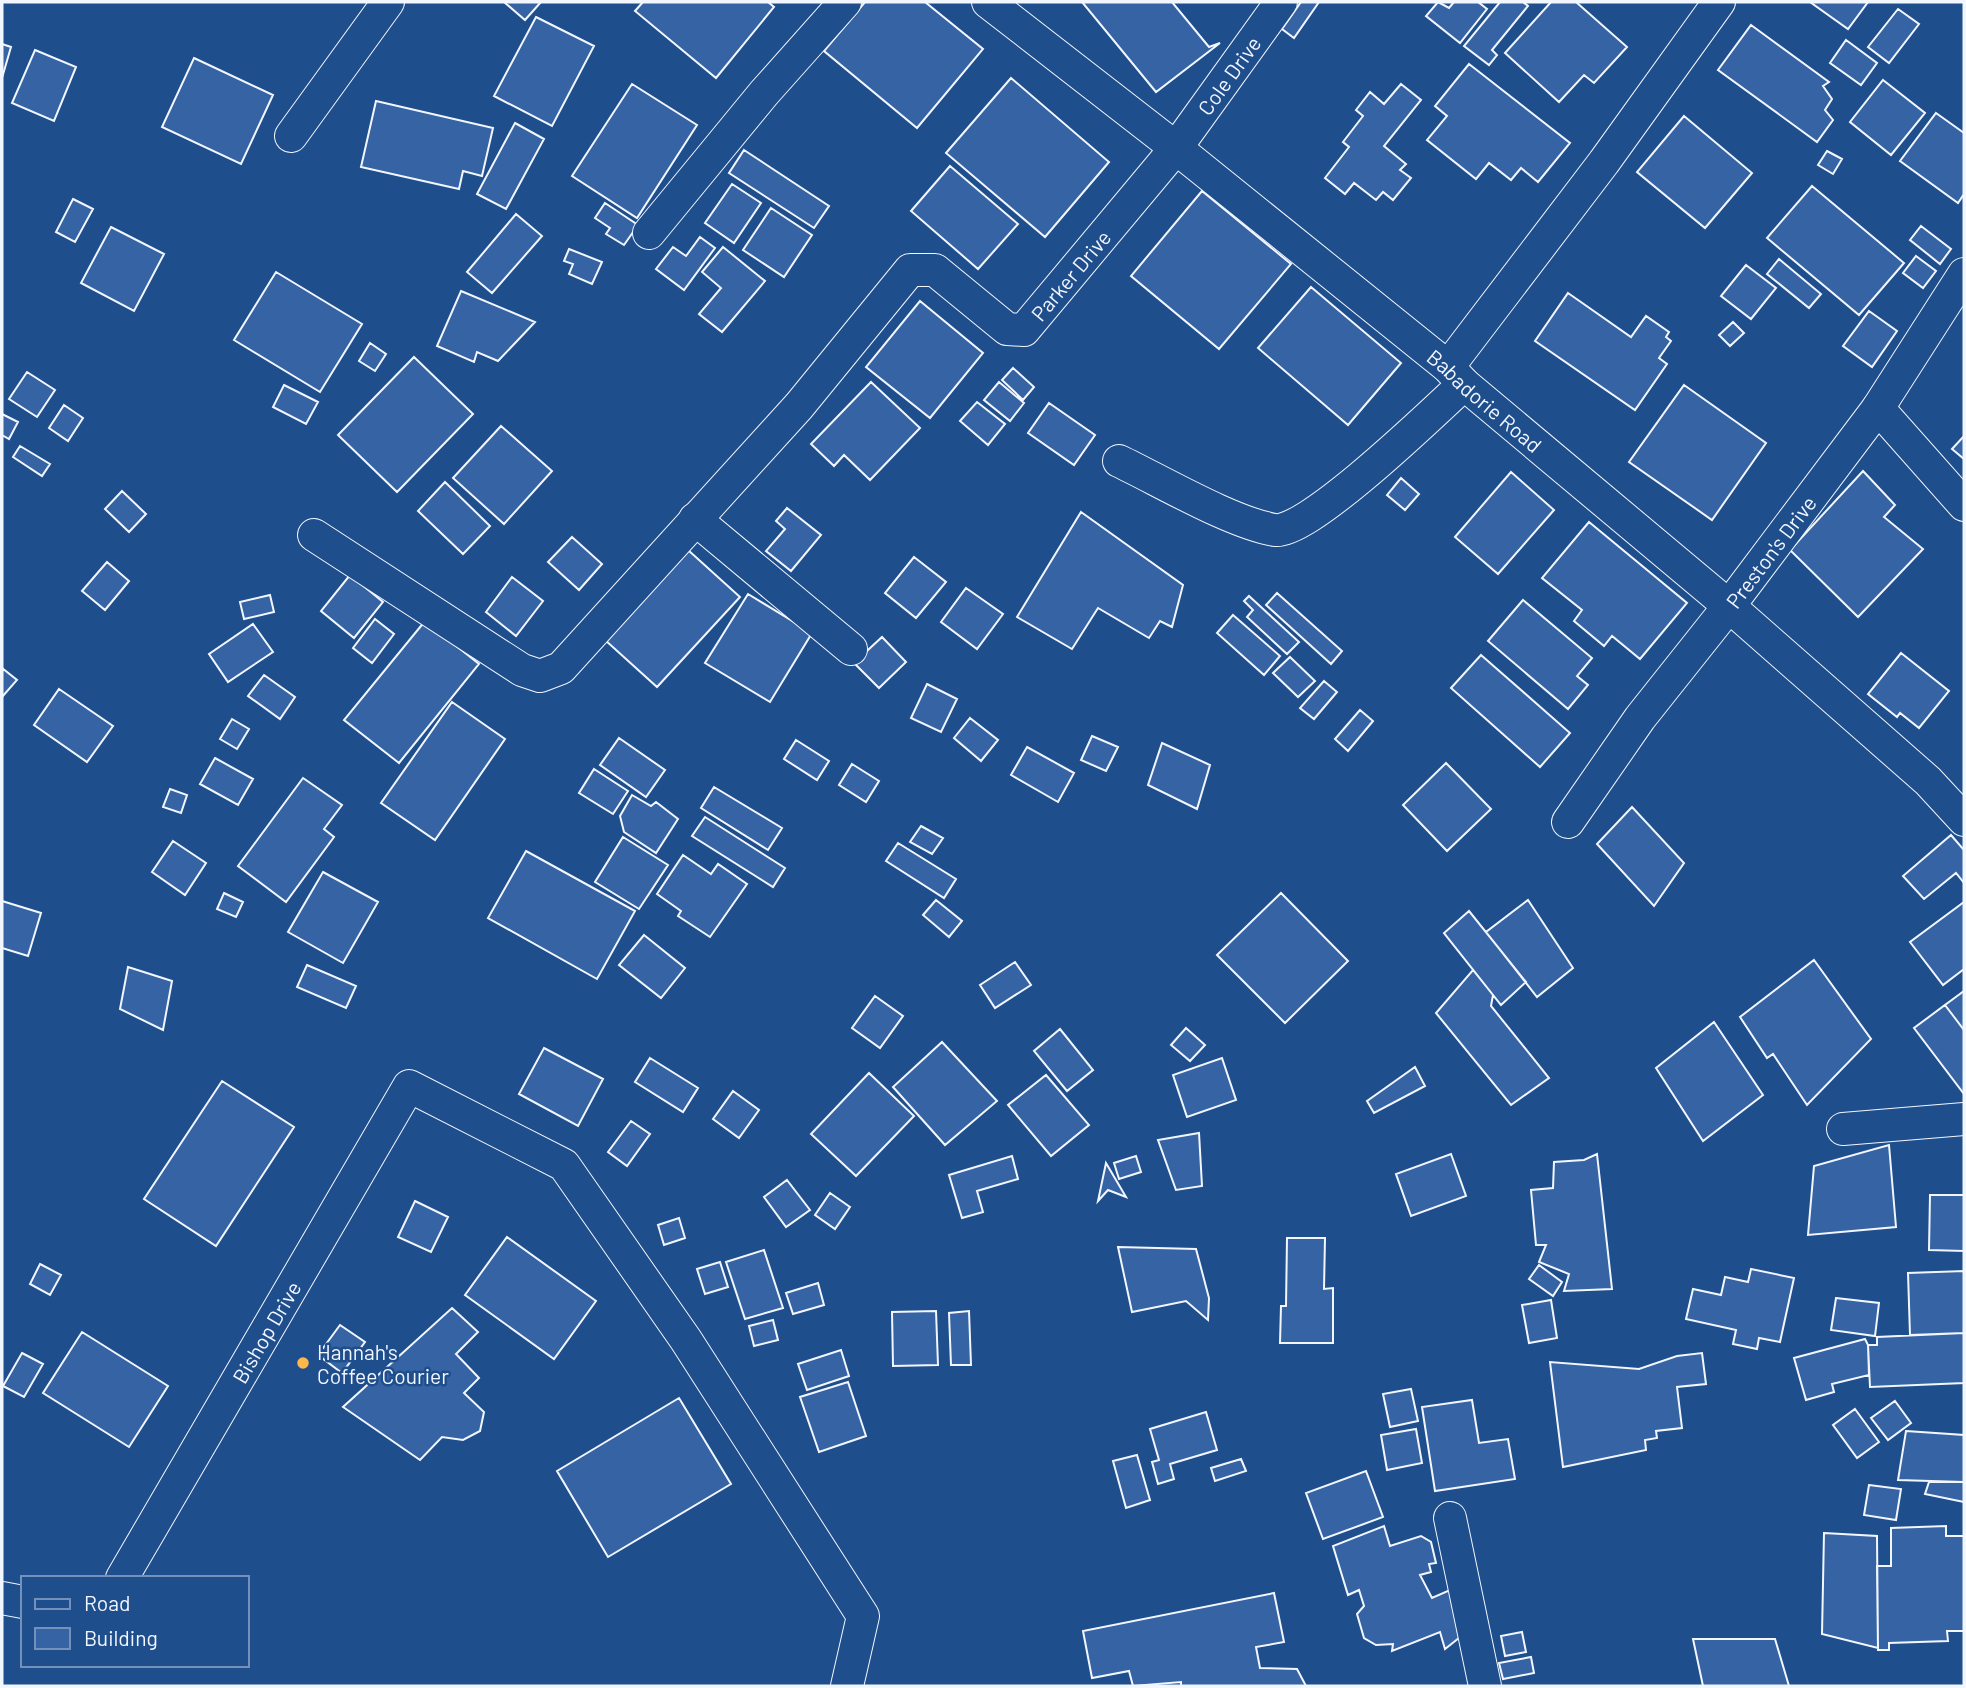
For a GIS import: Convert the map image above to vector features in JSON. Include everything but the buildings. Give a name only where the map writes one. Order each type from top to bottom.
[{"type":"street","points":[[291,136],[388,2]]},
{"type":"street","points":[[649,233],[764,93],[845,2]]},
{"type":"street","name":"Babadorie Road","points":[[988,2],[1176,148],[1456,376],[1729,606],[1928,781],[1964,820]]},
{"type":"street","name":"Cole Drive","points":[[1176,148],[1281,2]]},
{"type":"street","points":[[1119,461],[1244,521],[1278,531],[1304,521],[1389,453],[1456,376],[1718,2]]},
{"type":"street","name":"Parker Drive","points":[[695,519],[799,406],[910,270],[935,270],[1007,330],[1024,330],[1176,148]]},
{"type":"street","name":"Preston's Drive","points":[[1568,822],[1640,718],[1729,606],[1878,408],[1964,274]]},
{"type":"street","points":[[1878,408],[1964,505]]},
{"type":"street","points":[[314,535],[522,670],[540,676],[561,668],[695,519],[852,649]]},
{"type":"street","name":"Bishop Drive","points":[[123,1576],[409,1086],[564,1165],[686,1340],[863,1616],[847,1686]]},
{"type":"street","points":[[1843,1129],[1964,1119]]},
{"type":"street","points":[[1450,1518],[1485,1686]]},
{"type":"street","points":[[2,1598],[21,1602]]},
{"type":"place","name":"Hannah's Coffee Courier","points":[[303,1363]]}]
